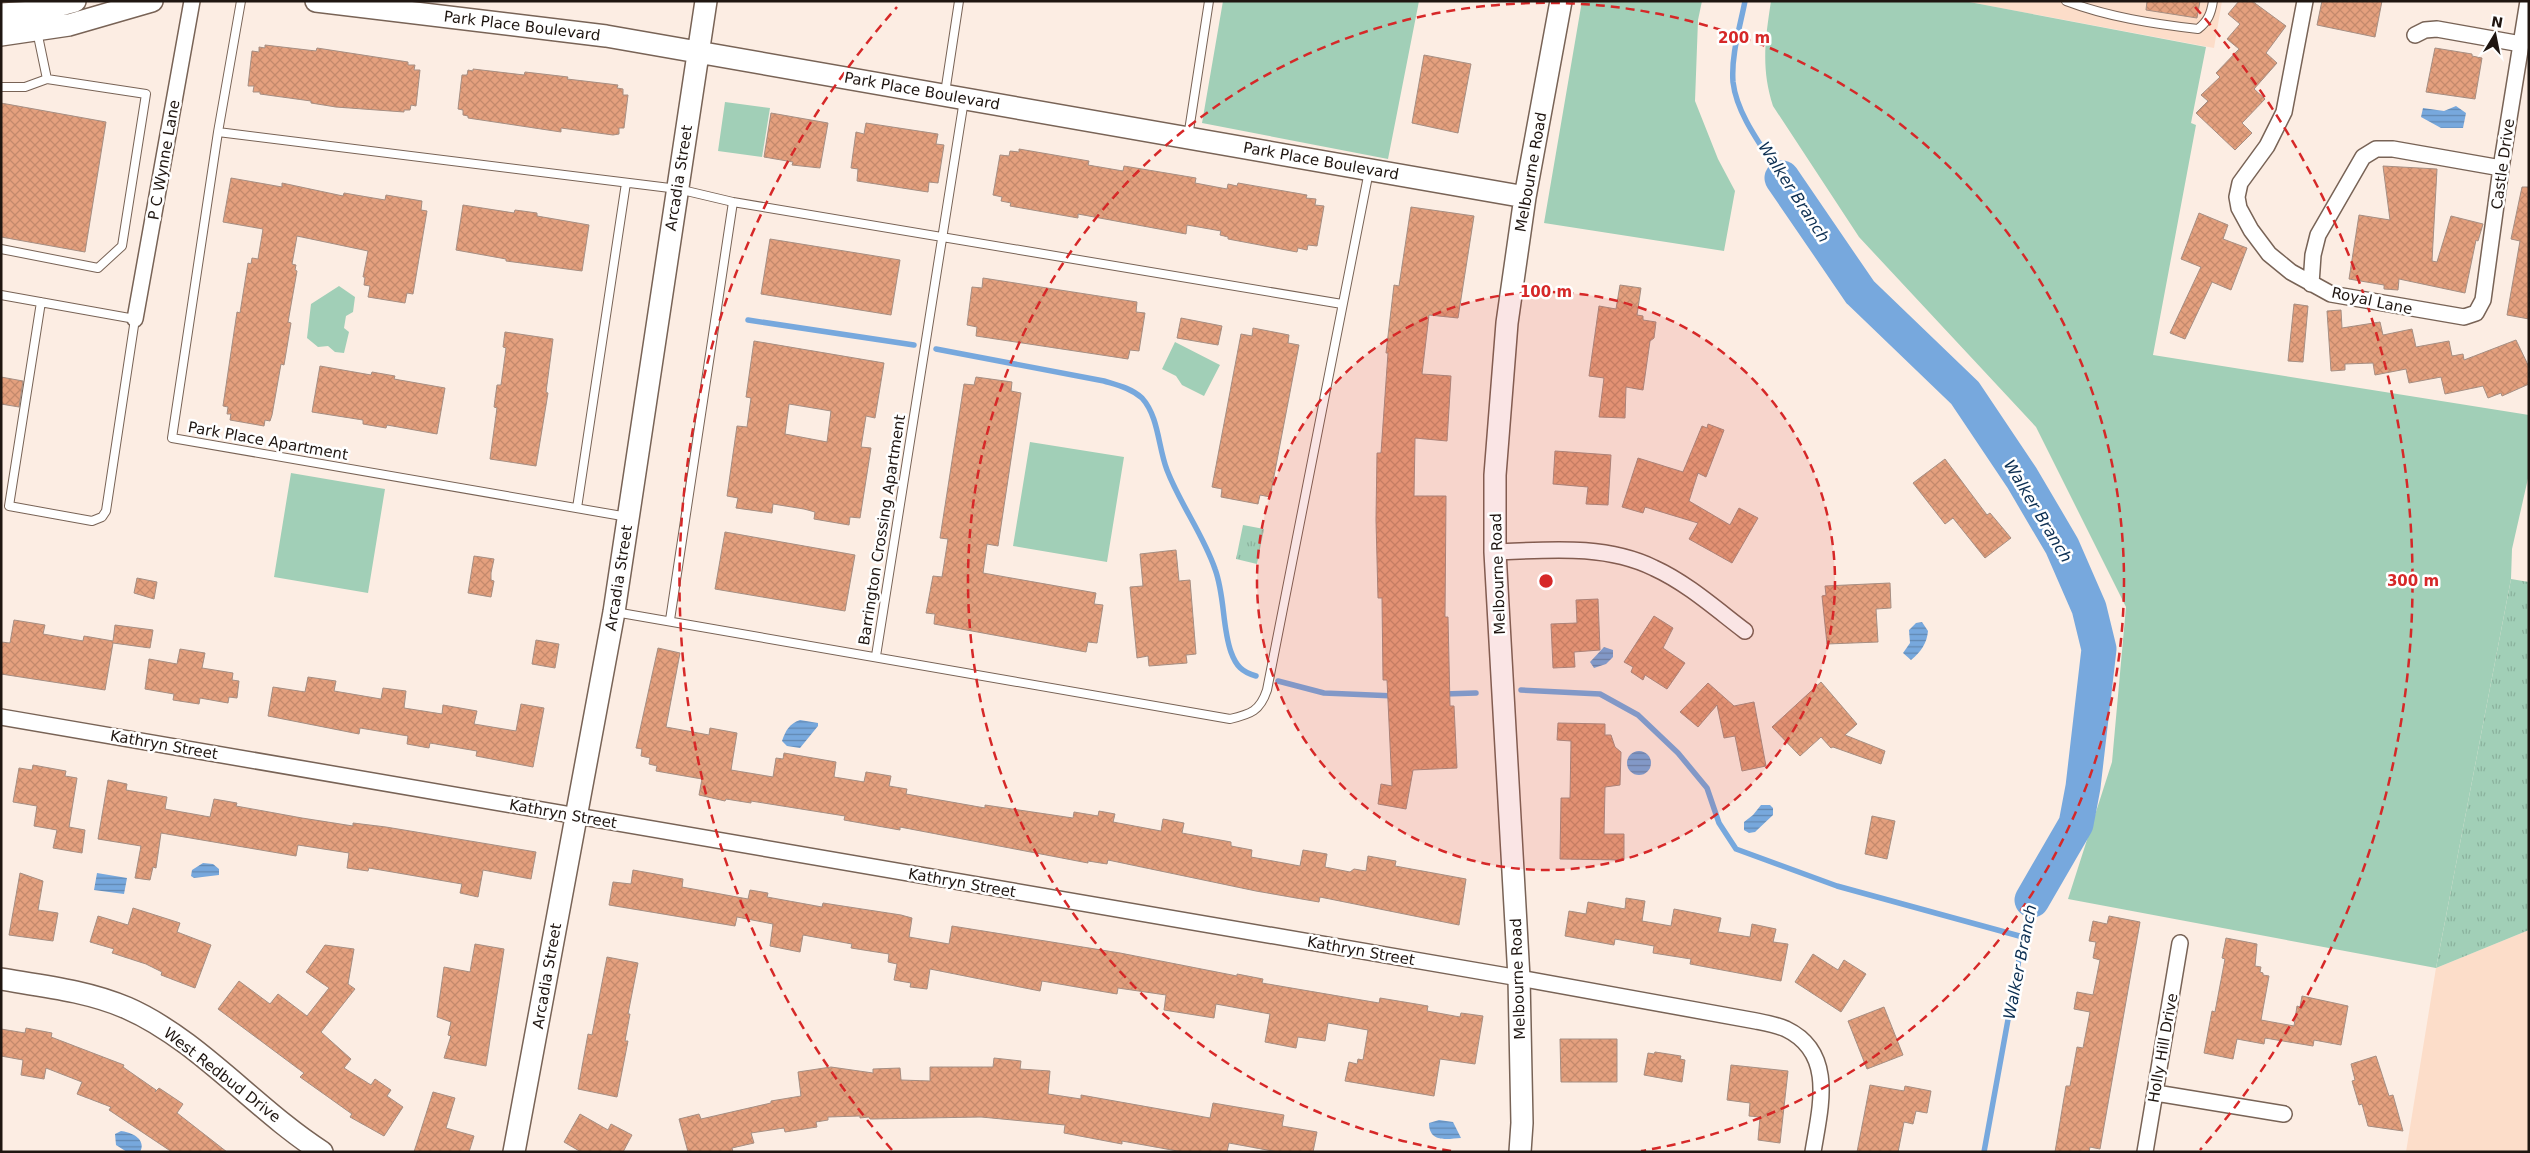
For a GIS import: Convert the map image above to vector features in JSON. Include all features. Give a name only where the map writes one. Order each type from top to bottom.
[{"type":"street","points":[[1,35],[35,22],[75,1]]},
{"type":"street","name":"P C Wynne Lane","points":[[135,319],[192,1]]},
{"type":"street","name":"Park Place Boulevard","points":[[317,1],[606,36],[1526,197]]},
{"type":"street","name":"Arcadia Street","points":[[514,1152],[614,612],[706,1]]},
{"type":"street","name":"Melbourne Road","points":[[1520,1152],[1522,1123],[1519,978],[1495,552],[1495,475],[1507,323],[1526,197],[1560,1]]},
{"type":"street","name":"Royal Lane","points":[[2305,1],[2284,112],[2267,146],[2240,183],[2237,197],[2239,208],[2251,230],[2269,254],[2291,272],[2331,294],[2464,317]]},
{"type":"street","name":"Castle Drive","points":[[2464,317],[2476,313],[2483,300],[2501,168],[2528,1]]},
{"type":"street","points":[[1,14],[35,22],[149,2]]},
{"type":"street","points":[[2414,35],[2425,30],[2437,29],[2521,44]]},
{"type":"street","points":[[2312,284],[2313,255],[2318,235],[2363,157],[2376,149],[2393,149],[2501,168]]},
{"type":"street","points":[[1495,552],[1586,551],[1632,559],[1674,579],[1745,631]]},
{"type":"street","name":"Kathryn Street","points":[[1,717],[1519,978],[1756,1021],[1785,1029],[1803,1040],[1818,1062],[1823,1093],[1813,1152]]},
{"type":"street","name":"Holly Hill Drive","points":[[2145,1152],[2180,943]]},
{"type":"street","name":"West Redbud Drive","points":[[1,979],[79,992],[127,1008],[179,1038],[322,1152]]},
{"type":"street","points":[[2156,1093],[2284,1114]]},
{"type":"lane","name":"Park Place Apartment","points":[[241,1],[218,132],[172,438],[628,517]]},
{"type":"lane","name":"Barrington Crossing Apartment","points":[[614,612],[876,656],[943,236],[955,97],[960,1]]},
{"type":"lane","points":[[1188,137],[1209,1]]},
{"type":"lane","points":[[2066,1],[2088,10],[2120,17],[2198,29],[2211,14],[2213,1]]},
{"type":"lane","points":[[35,22],[48,80]]},
{"type":"lane","points":[[1,87],[26,87],[48,80],[146,94],[122,246],[98,268],[1,249]]},
{"type":"lane","points":[[218,132],[678,189],[733,202],[1342,304]]},
{"type":"lane","points":[[876,656],[1230,719],[1256,710],[1263,702],[1267,690],[1370,169]]},
{"type":"lane","points":[[577,508],[626,183]]},
{"type":"lane","points":[[670,620],[733,202]]},
{"type":"lane","points":[[1,295],[41,302],[135,319],[106,511],[102,517],[92,521],[5,506],[41,302]]},
{"type":"shaded area","points":[[1964,1],[2222,1],[2214,48]]},
{"type":"shaded area","points":[[2529,930],[2529,1152],[2406,1152],[2436,968]]},
{"type":"green space","points":[[1223,1],[1419,1],[1388,159],[1202,123]]},
{"type":"green space","points":[[1582,1],[1702,1],[1698,20],[1695,101],[1718,159],[1735,191],[1724,251],[1544,223]]},
{"type":"green space","points":[[1771,1],[1964,1],[2206,47],[2191,123],[2196,125],[2153,355],[2529,415],[2529,474],[2512,549],[2511,579],[2436,968],[2068,899],[2112,762],[2126,607],[2036,427],[1859,237],[1773,106],[1767,79],[1765,54]]},
{"type":"green space","points":[[725,102],[770,108],[762,157],[718,151]]},
{"type":"green space","points":[[339,286],[355,297],[353,312],[346,316],[344,328],[349,332],[344,353],[335,352],[328,346],[318,347],[307,338],[311,304]]},
{"type":"green space","points":[[1175,342],[1220,365],[1204,396],[1182,385],[1176,376],[1162,369]]},
{"type":"green space","points":[[1030,442],[1124,457],[1107,562],[1013,546]]},
{"type":"green space","points":[[291,473],[385,489],[368,593],[274,577]]},
{"type":"green space","points":[[1243,525],[1264,529],[1257,564],[1236,559]]},
{"type":"green space","points":[[2511,579],[2529,582],[2529,930],[2436,968]]},
{"type":"water","points":[[2456,106],[2466,113],[2463,128],[2441,128],[2421,117],[2423,108],[2444,111]]},
{"type":"water","points":[[1922,622],[1928,631],[1925,643],[1911,660],[1903,653],[1910,643],[1909,630],[1916,623]]},
{"type":"water","points":[[1604,647],[1613,650],[1613,657],[1606,664],[1594,668],[1590,662]]},
{"type":"water","points":[[800,720],[818,723],[818,726],[800,748],[787,746],[782,741],[788,728]]},
{"type":"water","points":[[1639,751],[1647,755],[1651,763],[1647,771],[1639,775],[1631,771],[1627,763],[1631,755]]},
{"type":"water","points":[[1761,805],[1770,805],[1773,808],[1773,815],[1755,832],[1749,833],[1744,830],[1744,822]]},
{"type":"water","points":[[203,863],[213,864],[219,869],[219,875],[194,878],[191,876],[192,870]]},
{"type":"water","points":[[97,873],[127,878],[124,894],[94,890]]},
{"type":"water","points":[[1439,1120],[1453,1122],[1461,1138],[1445,1139],[1435,1137],[1432,1134],[1429,1123]]},
{"type":"water","points":[[121,1131],[129,1133],[140,1140],[142,1147],[140,1152],[127,1152],[116,1145],[115,1134]]},
{"type":"building","points":[[2147,1],[2200,1],[2197,18],[2146,10]]},
{"type":"building","points":[[2239,1],[2252,1],[2286,26],[2266,53],[2277,63],[2254,89],[2265,99],[2242,123],[2252,133],[2235,150],[2196,113],[2208,101],[2201,95],[2220,77],[2216,73],[2239,49],[2227,39],[2240,24],[2228,14]]},
{"type":"building","points":[[2322,1],[2382,1],[2375,37],[2317,25]]},
{"type":"building","points":[[265,45],[316,51],[317,48],[408,62],[408,65],[415,65],[414,70],[420,70],[416,106],[411,105],[410,110],[404,110],[404,112],[336,107],[253,92],[254,86],[248,86],[252,51],[259,52],[259,47],[265,48]]},
{"type":"building","points":[[2435,48],[2472,54],[2472,56],[2482,58],[2475,99],[2426,92]]},
{"type":"building","points":[[1424,55],[1471,64],[1458,133],[1412,123]]},
{"type":"building","points":[[473,69],[524,75],[525,72],[618,85],[617,88],[623,89],[623,95],[628,95],[624,128],[619,128],[619,134],[613,135],[561,128],[561,132],[468,118],[468,116],[463,115],[463,110],[458,109],[462,75],[467,75],[468,70],[473,71]]},
{"type":"building","points":[[1,103],[106,122],[85,252],[1,237]]},
{"type":"building","points":[[771,113],[828,123],[820,168],[792,165],[793,162],[764,157]]},
{"type":"building","points":[[866,123],[938,134],[936,144],[944,145],[938,183],[929,182],[928,192],[857,181],[858,169],[851,168],[856,132],[864,134]]},
{"type":"building","points":[[1019,149],[1089,161],[1088,165],[1123,171],[1124,166],[1196,178],[1195,183],[1227,189],[1228,184],[1237,186],[1238,183],[1307,195],[1306,198],[1316,199],[1315,205],[1324,206],[1317,246],[1308,245],[1307,250],[1298,248],[1297,252],[1228,239],[1228,237],[1220,235],[1221,231],[1187,225],[1186,234],[1078,214],[1078,218],[1010,206],[1011,203],[1001,201],[1002,197],[993,195],[1000,155],[1009,156],[1010,151],[1019,152]]},
{"type":"building","points":[[2383,166],[2437,169],[2432,261],[2437,262],[2451,216],[2483,224],[2478,241],[2476,240],[2465,293],[2399,279],[2398,290],[2384,289],[2384,285],[2349,279],[2359,215],[2390,220]]},
{"type":"building","points":[[231,178],[282,187],[282,183],[343,196],[344,193],[385,200],[386,195],[422,201],[421,210],[427,211],[413,294],[407,293],[405,303],[368,297],[370,286],[364,285],[365,277],[363,277],[368,251],[297,236],[292,264],[296,265],[295,270],[297,271],[288,322],[291,323],[284,365],[281,364],[272,415],[270,421],[265,420],[264,426],[230,420],[231,414],[227,414],[228,407],[223,406],[237,312],[240,313],[248,263],[251,264],[252,258],[258,259],[263,229],[223,222]]},
{"type":"building","points":[[2522,187],[2529,187],[2529,319],[2507,315],[2520,241],[2511,239]]},
{"type":"building","points":[[463,205],[514,213],[515,210],[537,213],[537,216],[589,225],[582,271],[506,261],[506,259],[456,250]]},
{"type":"building","points":[[1411,207],[1474,216],[1458,318],[1429,315],[1422,374],[1451,376],[1447,441],[1415,438],[1414,496],[1446,496],[1445,617],[1448,617],[1450,706],[1454,706],[1457,768],[1413,770],[1406,809],[1378,804],[1381,784],[1392,786],[1387,680],[1383,680],[1382,598],[1378,598],[1376,520],[1377,453],[1381,453],[1388,353],[1386,353],[1394,285],[1399,286]]},
{"type":"building","points":[[2199,213],[2228,225],[2223,239],[2247,248],[2231,290],[2212,282],[2185,339],[2170,333],[2201,267],[2181,259]]},
{"type":"building","points":[[770,239],[900,260],[891,315],[761,294]]},
{"type":"building","points":[[983,278],[1137,302],[1136,312],[1145,313],[1139,351],[1130,350],[1128,359],[976,336],[977,327],[967,325],[972,287],[982,288]]},
{"type":"building","points":[[1620,285],[1641,288],[1637,315],[1643,316],[1643,320],[1656,322],[1654,338],[1650,341],[1643,390],[1626,387],[1625,418],[1599,417],[1604,378],[1589,376],[1599,306],[1616,309]]},
{"type":"building","points":[[2294,304],[2308,306],[2303,362],[2288,361]]},
{"type":"building","points":[[2341,310],[2342,328],[2380,322],[2383,335],[2412,329],[2416,347],[2449,341],[2452,356],[2463,354],[2464,360],[2516,340],[2529,367],[2529,384],[2502,396],[2501,393],[2488,398],[2483,386],[2445,394],[2441,377],[2409,383],[2406,369],[2375,375],[2373,363],[2345,364],[2345,370],[2331,371],[2327,311]]},
{"type":"building","points":[[1181,318],[1222,326],[1218,345],[1177,338]]},
{"type":"building","points":[[1253,328],[1289,335],[1288,343],[1299,345],[1270,497],[1260,495],[1258,504],[1221,497],[1222,489],[1212,487],[1241,334],[1252,336]]},
{"type":"building","points":[[505,332],[553,339],[546,392],[548,393],[536,466],[490,459],[497,408],[494,407],[497,385],[501,385],[506,348],[503,347]]},
{"type":"building","points":[[754,341],[884,363],[875,418],[866,416],[861,447],[871,448],[860,518],[850,517],[849,525],[814,519],[815,512],[773,504],[772,513],[736,508],[738,498],[727,496],[737,426],[747,427],[751,398],[746,397]],"holes":[[[789,404],[831,411],[827,442],[785,434]]]},
{"type":"building","points":[[320,366],[371,375],[372,372],[395,376],[394,379],[445,388],[437,434],[387,425],[386,428],[363,424],[363,420],[312,412]]},
{"type":"building","points":[[1,377],[23,381],[19,407],[1,404]]},
{"type":"building","points":[[976,377],[1012,382],[1011,391],[1021,393],[998,546],[987,544],[983,573],[1096,593],[1094,604],[1103,605],[1097,643],[1088,642],[1086,652],[934,624],[935,614],[926,613],[933,576],[942,577],[948,539],[940,538],[964,384],[974,385]]},
{"type":"building","points":[[1708,424],[1724,430],[1706,477],[1698,473],[1689,501],[1730,525],[1739,508],[1758,518],[1732,563],[1689,539],[1698,523],[1645,507],[1643,513],[1622,507],[1638,458],[1683,472],[1702,426],[1707,428]]},
{"type":"building","points":[[1555,451],[1611,455],[1608,505],[1586,504],[1588,487],[1553,484]]},
{"type":"building","points":[[1945,459],[1987,515],[1990,513],[2011,538],[1985,558],[1953,518],[1945,524],[1913,483]]},
{"type":"building","points":[[725,532],[855,555],[845,611],[715,589]]},
{"type":"building","points":[[1176,550],[1179,581],[1190,580],[1196,654],[1186,655],[1187,663],[1149,666],[1148,656],[1137,658],[1130,587],[1143,586],[1140,554]]},
{"type":"building","points":[[474,556],[494,559],[491,573],[491,580],[494,581],[491,597],[468,593]]},
{"type":"building","points":[[137,578],[157,582],[154,599],[134,593]]},
{"type":"building","points":[[1890,583],[1891,608],[1876,609],[1878,642],[1827,644],[1822,596],[1826,595],[1825,586]]},
{"type":"building","points":[[1598,599],[1600,650],[1574,652],[1575,667],[1553,668],[1551,624],[1577,623],[1576,600]]},
{"type":"building","points":[[1654,616],[1673,628],[1663,648],[1685,663],[1667,689],[1645,675],[1643,680],[1631,672],[1633,667],[1624,662]]},
{"type":"building","points":[[14,620],[45,625],[43,634],[83,641],[84,636],[113,641],[115,625],[153,630],[150,648],[113,643],[105,690],[1,674],[1,642],[10,643]]},
{"type":"building","points":[[536,640],[559,644],[555,668],[532,664]]},
{"type":"building","points":[[658,648],[680,653],[666,727],[709,735],[710,728],[737,733],[731,770],[773,777],[776,758],[783,759],[784,753],[836,762],[834,777],[864,782],[866,772],[891,776],[889,786],[907,789],[906,794],[985,808],[985,805],[1073,818],[1074,812],[1098,816],[1099,811],[1115,814],[1113,822],[1161,831],[1163,819],[1184,823],[1182,833],[1231,842],[1231,846],[1252,850],[1251,857],[1300,866],[1303,850],[1327,854],[1325,867],[1350,872],[1354,869],[1366,871],[1368,856],[1396,861],[1395,866],[1466,879],[1459,925],[1320,897],[1319,902],[1256,891],[1108,860],[1107,864],[1088,861],[1088,863],[900,827],[900,830],[844,820],[845,816],[751,801],[751,803],[726,799],[725,801],[699,795],[702,779],[656,771],[657,766],[649,764],[650,758],[641,756],[642,749],[636,748]]},
{"type":"building","points":[[180,649],[205,653],[202,668],[233,673],[232,680],[239,681],[237,698],[229,697],[228,703],[200,698],[199,704],[173,700],[174,694],[145,689],[149,659],[177,664]]},
{"type":"building","points":[[308,677],[336,681],[334,691],[381,699],[383,688],[406,691],[404,708],[442,714],[443,705],[477,711],[474,724],[516,731],[521,704],[544,708],[533,767],[476,756],[477,751],[430,743],[429,748],[407,744],[408,736],[360,728],[359,734],[268,716],[273,687],[305,692]]},
{"type":"building","points":[[1821,682],[1857,724],[1845,735],[1885,751],[1881,764],[1833,747],[1831,748],[1821,737],[1800,756],[1772,727]]},
{"type":"building","points":[[1708,683],[1734,706],[1754,702],[1766,766],[1742,771],[1735,736],[1724,738],[1717,705],[1698,727],[1680,712]]},
{"type":"building","points":[[1558,723],[1605,724],[1605,735],[1611,735],[1615,747],[1621,752],[1620,785],[1605,787],[1604,834],[1624,834],[1624,860],[1560,859],[1561,798],[1570,798],[1571,741],[1557,740]]},
{"type":"building","points":[[33,765],[66,771],[65,776],[77,778],[69,827],[85,830],[82,853],[53,848],[57,830],[34,826],[37,806],[13,802],[19,768],[32,770]]},
{"type":"building","points":[[108,780],[127,784],[126,790],[167,797],[165,809],[210,817],[214,799],[237,803],[236,806],[302,818],[353,826],[353,823],[386,827],[536,852],[531,879],[483,870],[478,897],[460,893],[462,884],[369,868],[368,871],[347,868],[349,853],[298,845],[296,856],[161,833],[156,868],[153,867],[150,880],[135,878],[141,846],[98,839]]},
{"type":"building","points":[[1872,816],[1895,821],[1887,859],[1865,854]]},
{"type":"building","points":[[633,870],[683,879],[682,887],[748,899],[750,890],[768,893],[767,897],[822,907],[823,903],[901,915],[912,918],[909,937],[949,944],[952,926],[1120,953],[1237,976],[1237,974],[1263,979],[1262,983],[1379,1003],[1380,998],[1428,1006],[1427,1011],[1460,1017],[1461,1013],[1483,1016],[1475,1064],[1440,1059],[1434,1096],[1345,1081],[1349,1062],[1357,1064],[1358,1059],[1363,1060],[1368,1030],[1328,1023],[1325,1041],[1298,1037],[1296,1048],[1265,1042],[1270,1014],[1216,1004],[1214,1018],[1164,1010],[1166,995],[1118,988],[1117,994],[1042,981],[1040,991],[930,969],[927,989],[910,987],[911,983],[894,980],[897,964],[888,962],[889,954],[851,948],[852,944],[803,935],[800,952],[770,946],[773,924],[737,917],[735,926],[609,905],[613,882],[631,884]]},
{"type":"building","points":[[20,873],[43,881],[38,910],[58,913],[53,941],[9,935]]},
{"type":"building","points":[[1626,898],[1645,901],[1642,921],[1671,926],[1674,909],[1721,918],[1718,932],[1750,937],[1752,924],[1776,929],[1773,942],[1788,944],[1781,981],[1690,964],[1691,959],[1653,953],[1654,946],[1615,939],[1614,945],[1565,936],[1569,911],[1586,914],[1588,902],[1625,909]]},
{"type":"building","points":[[133,908],[180,923],[177,932],[211,945],[195,988],[161,975],[162,972],[146,964],[112,953],[114,949],[90,942],[98,916],[128,925]]},
{"type":"building","points":[[2109,916],[2140,922],[2100,1149],[2090,1147],[2089,1152],[2055,1152],[2066,1086],[2070,1086],[2077,1047],[2083,1048],[2090,1012],[2074,1009],[2077,992],[2093,995],[2100,960],[2093,958],[2096,942],[2089,941],[2093,921],[2107,924]]},
{"type":"building","points":[[2226,938],[2257,944],[2255,966],[2261,967],[2260,972],[2263,975],[2269,976],[2261,1020],[2294,1026],[2297,1006],[2300,1007],[2302,996],[2348,1006],[2341,1045],[2314,1040],[2313,1046],[2265,1038],[2264,1044],[2237,1039],[2233,1059],[2204,1053],[2212,1011],[2215,1012],[2225,959],[2222,958]]},
{"type":"building","points":[[475,944],[504,949],[486,1066],[444,1058],[451,1036],[448,1035],[451,1022],[437,1017],[444,967],[470,972]]},
{"type":"building","points":[[325,945],[354,949],[348,984],[355,989],[321,1032],[351,1059],[344,1068],[371,1085],[375,1079],[391,1090],[387,1096],[403,1107],[384,1136],[350,1117],[352,1114],[300,1077],[304,1073],[218,1009],[239,981],[270,1004],[278,994],[307,1016],[329,988],[306,972]]},
{"type":"building","points":[[1813,954],[1838,970],[1844,960],[1866,974],[1841,1012],[1795,982]]},
{"type":"building","points":[[607,957],[638,963],[628,1014],[630,1014],[625,1041],[628,1041],[617,1097],[578,1089],[588,1034],[592,1035]]},
{"type":"building","points":[[1884,1007],[1903,1055],[1867,1069],[1848,1021]]},
{"type":"building","points":[[26,1028],[52,1033],[51,1037],[124,1065],[123,1067],[156,1090],[155,1092],[159,1088],[183,1104],[177,1113],[227,1152],[172,1152],[109,1110],[111,1107],[77,1094],[82,1082],[46,1068],[44,1079],[21,1075],[23,1060],[1,1056],[1,1029],[25,1033]]},
{"type":"building","points":[[1560,1039],[1617,1039],[1617,1082],[1561,1082]]},
{"type":"building","points":[[1655,1052],[1681,1056],[1680,1059],[1685,1060],[1682,1082],[1644,1075],[1648,1053],[1654,1054]]},
{"type":"building","points":[[2376,1056],[2389,1096],[2393,1095],[2403,1131],[2368,1126],[2362,1104],[2359,1105],[2352,1081],[2355,1080],[2351,1064]]},
{"type":"building","points":[[994,1058],[1021,1061],[1020,1069],[1050,1071],[1048,1094],[1081,1099],[1081,1095],[1210,1118],[1213,1103],[1284,1115],[1282,1126],[1317,1132],[1313,1152],[1278,1152],[1229,1143],[1227,1152],[1183,1152],[1122,1141],[1122,1144],[1064,1133],[1065,1125],[981,1117],[870,1119],[869,1117],[860,1118],[860,1116],[828,1117],[828,1120],[816,1122],[817,1127],[785,1132],[784,1128],[751,1133],[754,1143],[732,1148],[733,1152],[688,1152],[679,1119],[699,1114],[701,1119],[771,1103],[771,1101],[801,1096],[798,1072],[831,1067],[873,1073],[873,1069],[900,1068],[901,1080],[930,1081],[930,1067],[993,1067]]},
{"type":"building","points":[[1731,1065],[1788,1071],[1780,1143],[1758,1140],[1760,1117],[1749,1116],[1750,1103],[1727,1100]]},
{"type":"building","points":[[1870,1085],[1904,1091],[1905,1086],[1931,1091],[1927,1113],[1916,1111],[1913,1124],[1904,1122],[1898,1152],[1857,1152]]},
{"type":"building","points":[[433,1092],[455,1098],[446,1128],[474,1136],[469,1152],[414,1152]]},
{"type":"building","points":[[580,1114],[608,1130],[611,1124],[632,1135],[623,1152],[581,1152],[564,1142]]},
{"type":"waterway","name":"Walker Branch","points":[[1745,1],[1736,41],[1733,82],[1740,107],[1752,132],[1782,178]]},
{"type":"waterway","name":"Walker Branch","points":[[1782,178],[1860,292],[1965,393],[2022,478],[2062,546],[2089,608],[2099,649],[2083,787],[2076,824],[2032,900]]},
{"type":"waterway","points":[[748,320],[914,345]]},
{"type":"waterway","points":[[936,349],[1104,381],[1129,389],[1142,398],[1152,414],[1164,461],[1172,483],[1215,569],[1228,642],[1233,657],[1240,668],[1256,676]]},
{"type":"waterway","points":[[1278,681],[1324,693],[1395,696]]},
{"type":"waterway","points":[[1521,690],[1600,694],[1638,715],[1678,753],[1707,788],[1719,823],[1736,849],[1837,886],[2023,937]]},
{"type":"waterway","points":[[1444,694],[1476,693]]},
{"type":"waterway","name":"Walker Branch","points":[[1984,1152],[2023,937],[2032,900]]}]
